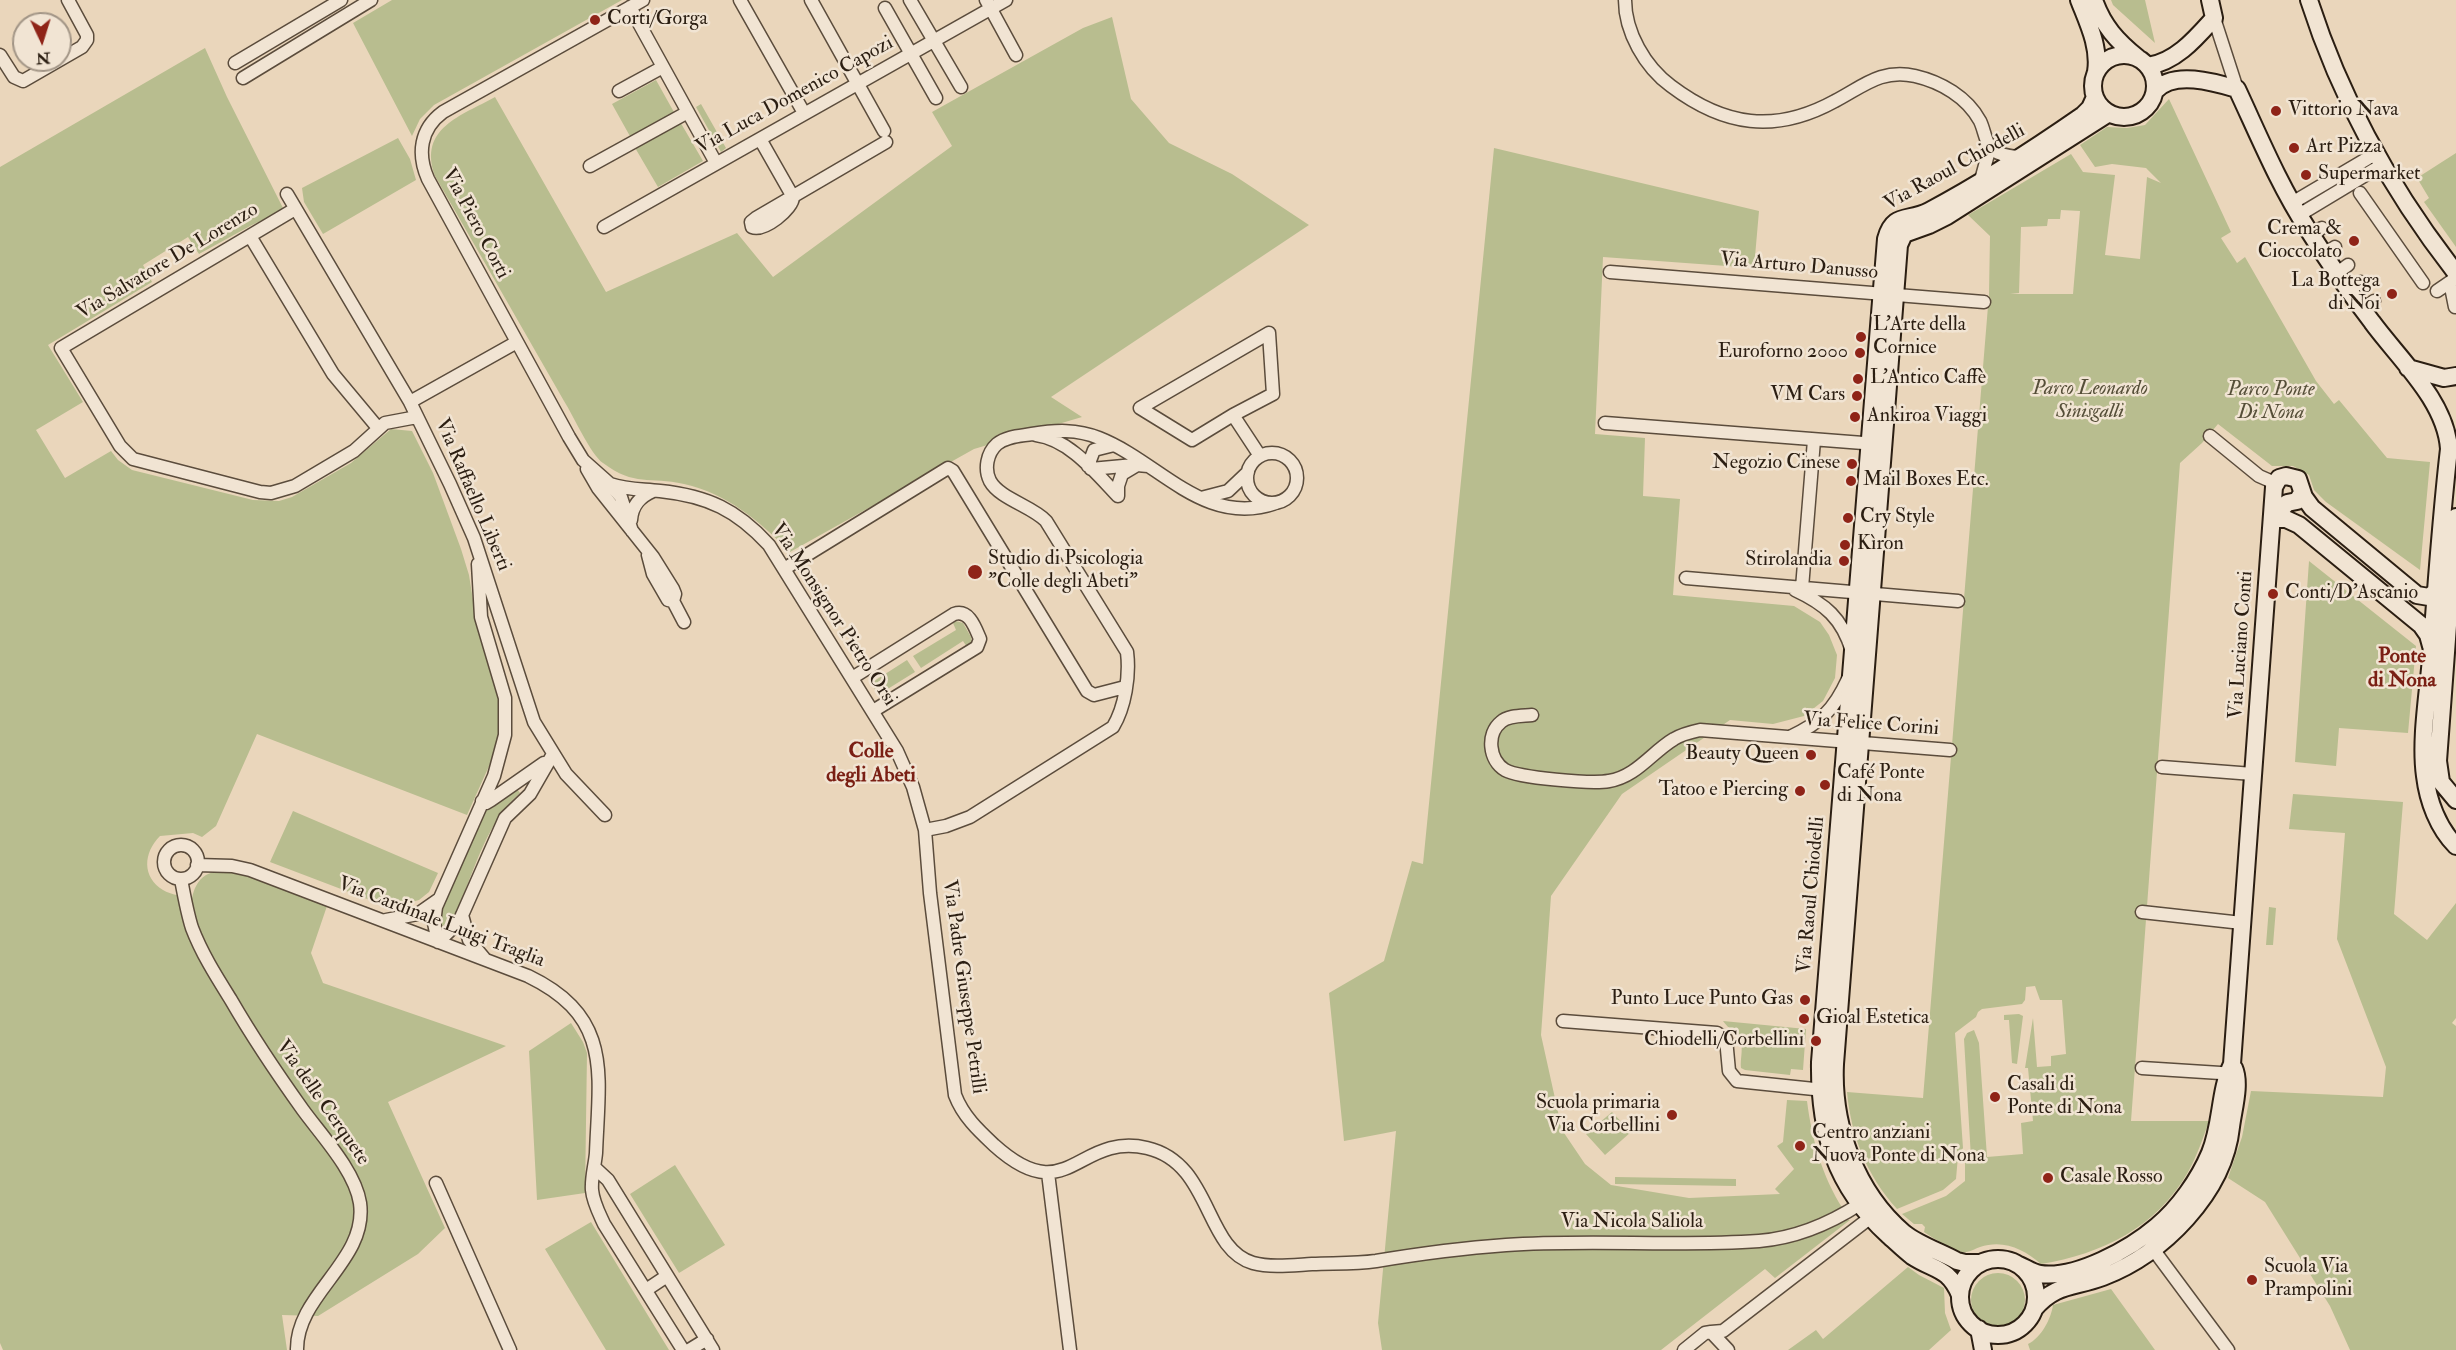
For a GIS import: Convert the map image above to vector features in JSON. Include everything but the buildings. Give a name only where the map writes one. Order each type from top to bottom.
[{"type":"street","points":[[0,55],[14,77],[23,81],[82,47],[87,40],[87,35],[68,0]]},
{"type":"street","points":[[235,63],[341,0]]},
{"type":"street","points":[[243,78],[371,0]]},
{"type":"street","name":"Via Piero Corti","points":[[643,0],[443,112],[433,120],[425,132],[421,158],[428,179],[598,488],[653,557],[673,589],[675,594],[673,601],[684,622]]},
{"type":"street","points":[[740,0],[804,113]]},
{"type":"street","points":[[760,139],[792,196],[885,137],[811,0]]},
{"type":"street","points":[[910,0],[961,87]]},
{"type":"street","name":"Via Luca Domenico Capozi","points":[[604,227],[911,54],[988,4],[1006,0]]},
{"type":"street","points":[[1625,0],[1629,28],[1645,58],[1663,80],[1706,109],[1749,121],[1788,120],[1812,113],[1877,77],[1912,75],[1947,87],[1963,100],[1979,120],[1990,147],[1998,153],[2019,157]]},
{"type":"street","points":[[2079,0],[2097,49],[2095,97],[2109,113],[2117,116],[2134,116],[2148,106],[2155,91],[2162,83],[2172,80],[2192,80],[2237,89]]},
{"type":"street","points":[[2094,0],[2100,18],[2109,32],[2152,73],[2155,91]]},
{"type":"street","points":[[2210,0],[2237,89],[2296,209],[2316,231],[2369,305],[2408,368],[2440,412],[2448,436],[2436,684],[2438,770],[2444,786],[2456,800]]},
{"type":"street","points":[[2309,0],[2345,92],[2378,159],[2454,278],[2455,307]]},
{"type":"street","points":[[988,4],[1016,55]]},
{"type":"street","points":[[630,7],[716,163]]},
{"type":"street","points":[[885,8],[936,98]]},
{"type":"street","points":[[321,12],[329,25]]},
{"type":"street","points":[[2096,72],[2101,65],[2116,56],[2125,55],[2144,63],[2164,63],[2176,55],[2214,18]]},
{"type":"street","points":[[619,91],[663,67]]},
{"type":"street","name":"Via Raoul Chiodelli","points":[[1960,1295],[1948,1275],[1911,1255],[1866,1211],[1847,1185],[1832,1154],[1825,1131],[1888,294],[1886,239],[1891,225],[1900,219],[1929,211],[2019,157],[2083,115],[2090,108],[2095,97]]},
{"type":"street","points":[[590,166],[688,112]]},
{"type":"street","name":"Via Raoul Chiodelli","points":[[1888,294],[1904,234],[1929,225],[1988,191],[2109,113]]},
{"type":"street","points":[[1981,180],[1990,147]]},
{"type":"street","points":[[2296,209],[2378,159]]},
{"type":"street","points":[[2360,193],[2423,283]]},
{"type":"street","name":"Via Raffaello Liberti","points":[[287,194],[410,402],[450,484],[478,553],[534,722],[566,774],[605,815]]},
{"type":"street","name":"Via Salvatore De Lorenzo","points":[[295,209],[61,348],[128,455],[142,463],[260,492],[283,491],[354,452],[378,428]]},
{"type":"street","points":[[250,236],[333,374],[378,428],[395,419],[417,417]]},
{"type":"street","name":"Via Arturo Danusso","points":[[1610,272],[1984,302]]},
{"type":"street","points":[[2437,291],[2454,278]]},
{"type":"street","points":[[1269,333],[1273,394],[1233,415],[1192,440],[1140,408],[1269,333]]},
{"type":"street","points":[[410,402],[517,342]]},
{"type":"street","points":[[2408,368],[2444,378],[2456,376]]},
{"type":"street","points":[[1233,415],[1260,456]]},
{"type":"street","points":[[1605,423],[1876,445]]},
{"type":"street","points":[[925,830],[963,820],[1113,727],[1121,713],[1128,661],[1123,644],[1049,525],[1037,512],[1003,493],[991,482],[987,464],[992,449],[1001,441],[1051,430],[1098,437],[1115,445],[1143,466],[1200,499],[1224,508],[1247,509],[1260,508],[1276,503],[1284,500],[1294,491],[1298,481],[1295,466],[1284,456],[1275,453],[1260,456],[1250,465],[1248,472],[1249,487],[1255,497],[1266,503],[1276,503]]},
{"type":"street","points":[[1029,435],[1055,440],[1118,496],[1122,474],[1143,466]]},
{"type":"street","points":[[2210,436],[2279,493],[2297,501],[2302,493]]},
{"type":"street","points":[[1802,588],[1814,440]]},
{"type":"street","points":[[1089,468],[1094,450],[1115,445]]},
{"type":"street","name":"Via Piero Corti","points":[[583,460],[610,484],[625,504],[632,531]]},
{"type":"street","points":[[1089,468],[1119,465],[1143,466]]},
{"type":"street","points":[[784,569],[948,468],[953,471],[1087,691],[1094,695],[1125,687]]},
{"type":"street","points":[[1200,499],[1228,491],[1248,472]]},
{"type":"street","points":[[2441,584],[2426,597],[2418,595],[2313,508],[2302,493],[2301,483],[2293,476],[2282,477],[2273,519],[2286,519],[2296,523],[2424,628],[2432,649],[2436,684],[2424,754],[2426,782],[2429,798],[2439,822],[2456,846]]},
{"type":"street","name":"Via Monsignor Pietro Orsi","points":[[610,484],[625,489],[683,493],[700,498],[738,516],[769,545],[906,768],[925,830]]},
{"type":"street","points":[[632,531],[631,519],[634,507],[642,496],[656,490]]},
{"type":"street","points":[[2432,649],[2441,584],[2456,517]]},
{"type":"street","name":"Via Luciano Conti","points":[[2034,1308],[2052,1291],[2116,1272],[2194,1212],[2201,1184],[2219,1169],[2232,1071],[2273,519]]},
{"type":"street","points":[[478,553],[479,607],[501,681],[507,716],[500,758],[439,899],[434,923],[438,942],[455,927],[462,915],[506,818],[530,794],[553,754]]},
{"type":"street","points":[[1686,578],[1958,601]]},
{"type":"street","points":[[1788,587],[1818,601],[1828,609],[1840,624],[1852,663]]},
{"type":"street","name":"Via Raoul Chiodelli","points":[[1853,743],[1852,663],[1865,593]]},
{"type":"street","points":[[852,678],[954,614],[961,612],[967,615],[980,639],[977,647],[873,711]]},
{"type":"street","name":"Via Felice Corini","points":[[1789,738],[1824,717],[1840,695],[1852,663]]},
{"type":"street","name":"Via Felice Corini","points":[[1532,715],[1513,717],[1501,722],[1492,737],[1491,751],[1496,762],[1504,770],[1519,775],[1611,781],[1630,773],[1674,739],[1700,730],[1950,750]]},
{"type":"street","points":[[482,801],[486,803],[528,775],[553,754]]},
{"type":"street","points":[[2162,766],[2253,774]]},
{"type":"street","name":"Via Padre Giuseppe Petrilli","points":[[925,830],[931,903],[955,1095],[966,1117],[1010,1160],[1023,1167],[1048,1173]]},
{"type":"street","points":[[187,846],[195,854],[197,865],[191,875],[181,879],[171,876],[165,868],[164,857],[171,848],[187,846]]},
{"type":"street","name":"Via Cardinale Luigi Traglia","points":[[197,865],[232,866],[250,870],[528,976],[558,993],[581,1016],[597,1052],[598,1074],[592,1189],[597,1208],[604,1224],[683,1350]]},
{"type":"street","name":"Via delle Cerquete","points":[[181,879],[192,926],[205,958],[276,1073],[353,1179],[360,1202],[361,1218],[356,1236],[345,1258],[325,1284],[299,1327],[297,1350]]},
{"type":"street","points":[[383,921],[418,914],[439,899]]},
{"type":"street","points":[[2142,912],[2242,922]]},
{"type":"street","points":[[462,915],[469,940],[486,960]]},
{"type":"street","points":[[1563,1021],[1717,1033],[1726,1039],[1729,1071],[1737,1081],[1828,1088]]},
{"type":"street","points":[[2142,1068],[2232,1071]]},
{"type":"street","name":"Via Raoul Chiodelli","points":[[1828,1088],[1847,1151],[1864,1184],[1881,1208],[1905,1234],[1957,1261],[1979,1263]]},
{"type":"street","name":"Via Nicola Saliola","points":[[1048,1173],[1063,1170],[1086,1157],[1114,1147],[1149,1148],[1174,1160],[1185,1169],[1227,1243],[1243,1259],[1264,1265],[1374,1261],[1503,1245],[1548,1242],[1735,1243],[1775,1240],[1866,1211]]},
{"type":"street","points":[[594,1167],[608,1180],[710,1345],[689,1350]]},
{"type":"street","points":[[1048,1173],[1070,1350]]},
{"type":"street","points":[[436,1183],[510,1350]]},
{"type":"street","points":[[1684,1350],[1706,1333],[1724,1331],[1866,1211]]},
{"type":"street","points":[[2155,1241],[2228,1350]]},
{"type":"street","name":"Via Luciano Conti","points":[[2019,1265],[2042,1274],[2084,1268],[2130,1246],[2155,1241]]},
{"type":"street","points":[[1996,1257],[2005,1258],[2019,1265],[2027,1273],[2032,1283],[2034,1308],[2030,1320],[2015,1332],[2006,1335],[1996,1336],[1979,1329],[1963,1312],[1960,1295],[1965,1276],[1979,1263],[1996,1257]]},
{"type":"street","points":[[645,1290],[668,1276]]},
{"type":"street","points":[[1979,1329],[1983,1350]]},
{"type":"street","points":[[1711,1332],[1728,1350]]},
{"type":"street","points":[[1997,1350],[2006,1335]]},
{"type":"green space","points":[[392,0],[622,0],[434,105],[420,119],[412,136],[353,23]]},
{"type":"green space","points":[[2111,0],[2145,0],[2155,43],[2113,5]]},
{"type":"green space","points":[[1112,17],[1131,99],[1169,143],[1232,174],[1309,225],[1051,397],[1082,417],[974,449],[790,552],[754,519],[715,494],[684,484],[633,478],[614,470],[598,459],[435,176],[431,160],[432,146],[446,126],[495,97],[606,292],[737,233],[773,277],[952,146],[932,112],[1083,28]]},
{"type":"green space","points":[[205,48],[284,210],[199,254],[188,237],[143,265],[152,282],[48,345],[83,402],[36,430],[65,478],[111,451],[118,460],[132,470],[253,500],[279,501],[292,497],[351,463],[391,429],[412,431],[433,473],[469,575],[475,613],[501,706],[499,739],[467,815],[257,734],[216,826],[202,837],[193,833],[160,836],[150,850],[148,872],[156,885],[181,896],[192,898],[196,885],[206,875],[231,872],[266,881],[327,906],[311,953],[323,983],[506,1046],[388,1102],[445,1228],[418,1254],[318,1316],[282,1315],[287,1350],[3,1350],[0,1343],[0,167]]},
{"type":"green space","points":[[656,80],[675,114],[631,138],[612,104]]},
{"type":"green space","name":"Parco Leonardo Sinisgalli","points":[[2169,99],[2231,232],[2221,238],[2237,263],[2245,257],[2316,381],[2334,404],[2339,400],[2387,458],[2430,462],[2420,570],[2326,502],[2314,490],[2309,475],[2293,466],[2272,466],[2218,424],[2180,463],[2131,1121],[2209,1121],[2188,1172],[2161,1208],[2144,1223],[2106,1245],[2041,1264],[2028,1254],[2005,1245],[1989,1245],[1967,1252],[1957,1251],[1924,1232],[1925,1227],[1922,1224],[1914,1224],[1902,1214],[1946,1196],[1965,1181],[1965,1159],[1971,1158],[1964,1039],[1967,1033],[1974,1030],[1979,1043],[1987,1157],[2023,1154],[2021,1123],[2033,1121],[2028,1068],[2025,1068],[2033,1018],[2037,1067],[2051,1066],[2051,1056],[2066,1054],[2062,1000],[2040,1000],[2035,986],[2026,987],[2025,1000],[2022,1004],[1982,1009],[1976,1017],[1955,1033],[1963,1148],[1958,1156],[1956,1179],[1943,1190],[1897,1209],[1877,1183],[1862,1155],[1852,1124],[1847,1092],[1923,1098],[1989,294],[1990,236],[1968,215],[2071,154],[2083,172],[2115,175],[2105,255],[2140,259],[2147,177],[2161,183],[2146,168],[2112,164],[2095,167],[2080,145],[2107,127],[2127,128],[2145,125]],"holes":[[[2061,210],[2080,211],[2073,294],[2010,294],[2019,293],[2021,227],[2047,226],[2048,219],[2060,219]]]},
{"type":"green space","points":[[701,104],[726,148],[721,152],[696,107]]},
{"type":"green space","points":[[679,120],[703,161],[658,187],[634,146]]},
{"type":"green space","points":[[398,138],[410,159],[416,180],[323,234],[304,202],[302,188]]},
{"type":"green space","points":[[1494,148],[1759,211],[1754,268],[1603,257],[1595,434],[1645,438],[1643,496],[1680,499],[1673,595],[1794,606],[1820,622],[1829,635],[1837,655],[1835,678],[1823,701],[1804,716],[1773,724],[1730,720],[1622,794],[1551,896],[1541,1035],[1562,1130],[1585,1164],[1611,1185],[1689,1198],[1780,1194],[1775,1189],[1794,1169],[1777,1146],[1783,1142],[1787,1100],[1807,1101],[1819,1157],[1829,1184],[1843,1209],[1821,1220],[1850,1220],[1775,1278],[1765,1269],[1661,1350],[1382,1350],[1378,1323],[1396,1131],[1344,1141],[1329,993],[1384,961],[1412,861],[1423,864]]},
{"type":"green space","points":[[2456,153],[2456,247],[2424,202],[2429,198],[2417,178]]},
{"type":"green space","points":[[2309,561],[2416,646],[2408,733],[2339,728],[2336,766],[2295,762]]},
{"type":"green space","points":[[956,621],[963,623],[971,637],[972,644],[967,647],[963,641],[921,668],[913,656],[956,630],[953,623]]},
{"type":"green space","points":[[907,660],[915,672],[878,695],[871,683]]},
{"type":"green space","points":[[517,789],[520,793],[509,804],[490,831],[452,919],[440,928],[437,914],[483,809]]},
{"type":"green space","points":[[2293,794],[2403,802],[2394,914],[2427,940],[2456,903],[2456,1018],[2452,1023],[2456,1026],[2456,1350],[2350,1350],[2330,1306],[2265,1202],[2228,1178],[2242,1137],[2251,1091],[2383,1097],[2386,1067],[2337,939],[2345,833],[2289,829]]},
{"type":"green space","points":[[293,811],[438,873],[429,892],[419,900],[391,908],[270,862]]},
{"type":"green space","points":[[2269,907],[2276,908],[2273,945],[2266,945]]},
{"type":"green space","points":[[2004,1015],[2023,1016],[2017,1064],[2012,1063],[2009,1020],[2004,1020]]},
{"type":"green space","points":[[1723,1021],[1806,1029],[1803,1070],[1791,1069],[1790,1075],[1741,1068],[1740,1040]]},
{"type":"green space","points":[[571,1023],[587,1053],[585,1193],[537,1200],[529,1051]]},
{"type":"green space","points":[[1612,1112],[1631,1132],[1605,1155],[1586,1134]]},
{"type":"green space","points":[[675,1165],[725,1245],[679,1273],[630,1194]]},
{"type":"green space","points":[[1615,1177],[1736,1179],[1736,1186],[1615,1184]]},
{"type":"green space","points":[[591,1222],[669,1350],[606,1350],[545,1249]]},
{"type":"green space","points":[[1908,1267],[1944,1288],[1945,1313],[1951,1330],[1929,1350],[1788,1350],[1816,1330],[1823,1339]]},
{"type":"green space","points":[[1998,1273],[2008,1275],[2017,1281],[2023,1290],[2025,1300],[2023,1310],[2017,1319],[2008,1325],[1998,1327],[1988,1325],[1979,1319],[1973,1310],[1971,1300],[1973,1290],[1979,1281],[1988,1275]]},
{"type":"green space","points":[[2111,1289],[2155,1350],[2030,1350],[2028,1344],[2045,1328],[2053,1305]]},
{"type":"place","name":"Corti/Gorga","points":[[595,20]]},
{"type":"place","name":"Vittorio Nava","points":[[2276,111]]},
{"type":"place","name":"Art Pizza","points":[[2294,148]]},
{"type":"place","name":"Supermarket","points":[[2306,175]]},
{"type":"place","name":"Crema & Cioccolato","points":[[2354,241]]},
{"type":"place","name":"La Bottega di Noi","points":[[2392,294]]},
{"type":"place","name":"L’Arte della Cornice","points":[[1861,337]]},
{"type":"place","name":"Euroforno 2000","points":[[1860,353]]},
{"type":"place","name":"L’Antico Caffè","points":[[1858,379]]},
{"type":"place","name":"VM Cars","points":[[1857,396]]},
{"type":"place","name":"Ankiroa Viaggi","points":[[1855,417]]},
{"type":"place","name":"Negozio Cinese","points":[[1852,464]]},
{"type":"place","name":"Mail Boxes Etc.","points":[[1851,481]]},
{"type":"place","name":"Cry Style","points":[[1848,518]]},
{"type":"place","name":"Kìron","points":[[1845,545]]},
{"type":"place","name":"Stirolandia","points":[[1844,561]]},
{"type":"place","name":"Studio di Psicologia \"Colle degli Abeti\"","points":[[975,572]]},
{"type":"place","name":"Conti/D'Ascanio","points":[[2273,594]]},
{"type":"place","name":"Beauty Queen","points":[[1811,755]]},
{"type":"place","name":"Café Ponte di Nona","points":[[1825,785]]},
{"type":"place","name":"Tatoo e Piercing","points":[[1800,791]]},
{"type":"place","name":"Punto Luce Punto Gas","points":[[1805,1000]]},
{"type":"place","name":"Gioal Estetica","points":[[1804,1019]]},
{"type":"place","name":"Chiodelli/Corbellini","points":[[1816,1041]]},
{"type":"place","name":"Casali di Ponte di Nona","points":[[1995,1097]]},
{"type":"place","name":"Scuola primaria Via Corbellini","points":[[1672,1115]]},
{"type":"place","name":"Centro anziani Nuova Ponte di Nona","points":[[1800,1146]]},
{"type":"place","name":"Casale Rosso","points":[[2048,1178]]},
{"type":"place","name":"Scuola Via Prampolini","points":[[2252,1280]]},
{"type":"district","name":"Ponte di Nona","points":[[2402,669]]},
{"type":"district","name":"Colle degli Abeti","points":[[871,764]]},
{"type":"park label","name":"Parco Ponte Di Nona","points":[[2271,402]]}]
